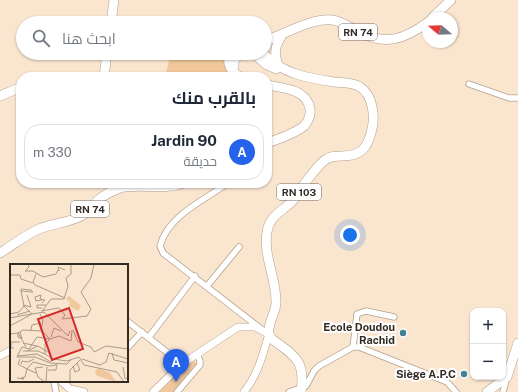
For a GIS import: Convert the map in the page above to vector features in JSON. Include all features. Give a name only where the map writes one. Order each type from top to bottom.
[{"type":"main road","points":[[112,16],[114,0]]},
{"type":"main road","points":[[438,12],[451,0]]},
{"type":"main road","name":"RN 74","points":[[272,39],[312,23],[324,20],[333,20],[343,23],[370,37],[389,40],[414,33],[422,27]]},
{"type":"main road","points":[[282,69],[275,54],[276,45],[284,35]]},
{"type":"main road","name":"RN 74","points":[[272,44],[284,35]]},
{"type":"main road","points":[[105,72],[107,60]]},
{"type":"main road","points":[[229,60],[230,67],[235,72]]},
{"type":"main road","points":[[235,60],[234,65],[237,72]]},
{"type":"main road","name":"RN 103","points":[[269,334],[269,328],[276,302],[266,246],[267,230],[270,223],[279,211],[295,198],[324,160],[334,156],[350,156],[361,152],[369,141],[372,126],[372,109],[368,96],[361,87],[282,69],[271,60]]},
{"type":"main road","points":[[272,86],[291,90],[304,96],[309,103],[310,111],[309,119],[305,125],[297,131],[272,141]]},
{"type":"main road","points":[[0,96],[16,89]]},
{"type":"main road","name":"RN 74","points":[[0,254],[38,229],[83,215],[98,200],[120,188]]},
{"type":"main road","points":[[269,334],[273,340],[290,353],[299,363],[302,378],[301,390]]},
{"type":"main road","points":[[490,389],[507,376],[518,343]]},
{"type":"main road","points":[[490,389],[503,392]]},
{"type":"street","points":[[469,84],[509,98],[518,98]]},
{"type":"street","points":[[220,188],[188,209],[168,229],[162,238],[160,246],[163,253],[269,334]]},
{"type":"street","points":[[208,286],[239,247]]},
{"type":"street","points":[[149,337],[195,276]]},
{"type":"street","points":[[353,347],[358,314],[366,311],[394,317]]},
{"type":"street","points":[[128,322],[182,364]]},
{"type":"street","points":[[153,392],[182,364],[238,327],[255,327],[269,334]]},
{"type":"street","points":[[128,347],[142,332]]},
{"type":"street","points":[[244,392],[259,368],[269,334]]},
{"type":"street","points":[[289,392],[301,390],[306,386],[314,371],[319,366],[353,347],[359,347],[447,382],[456,392]]},
{"type":"street","points":[[0,356],[10,351]]},
{"type":"street","points":[[177,392],[200,364],[197,354]]},
{"type":"street","points":[[503,392],[507,376]]},
{"type":"street","points":[[54,382],[56,392]]},
{"type":"street","points":[[62,382],[70,388],[84,392]]},
{"type":"shaded area","points":[[227,60],[228,72],[166,72],[169,61]]},
{"type":"shaded area","points":[[193,360],[197,364],[175,392],[159,392],[184,366]]},
{"type":"place","name":"Ecole Doudou Rachid","points":[[403,333]]},
{"type":"place","name":"Siège A.P.C","points":[[464,374]]},
{"type":"place","name":"Jardin 90","points":[[176,382]]}]
